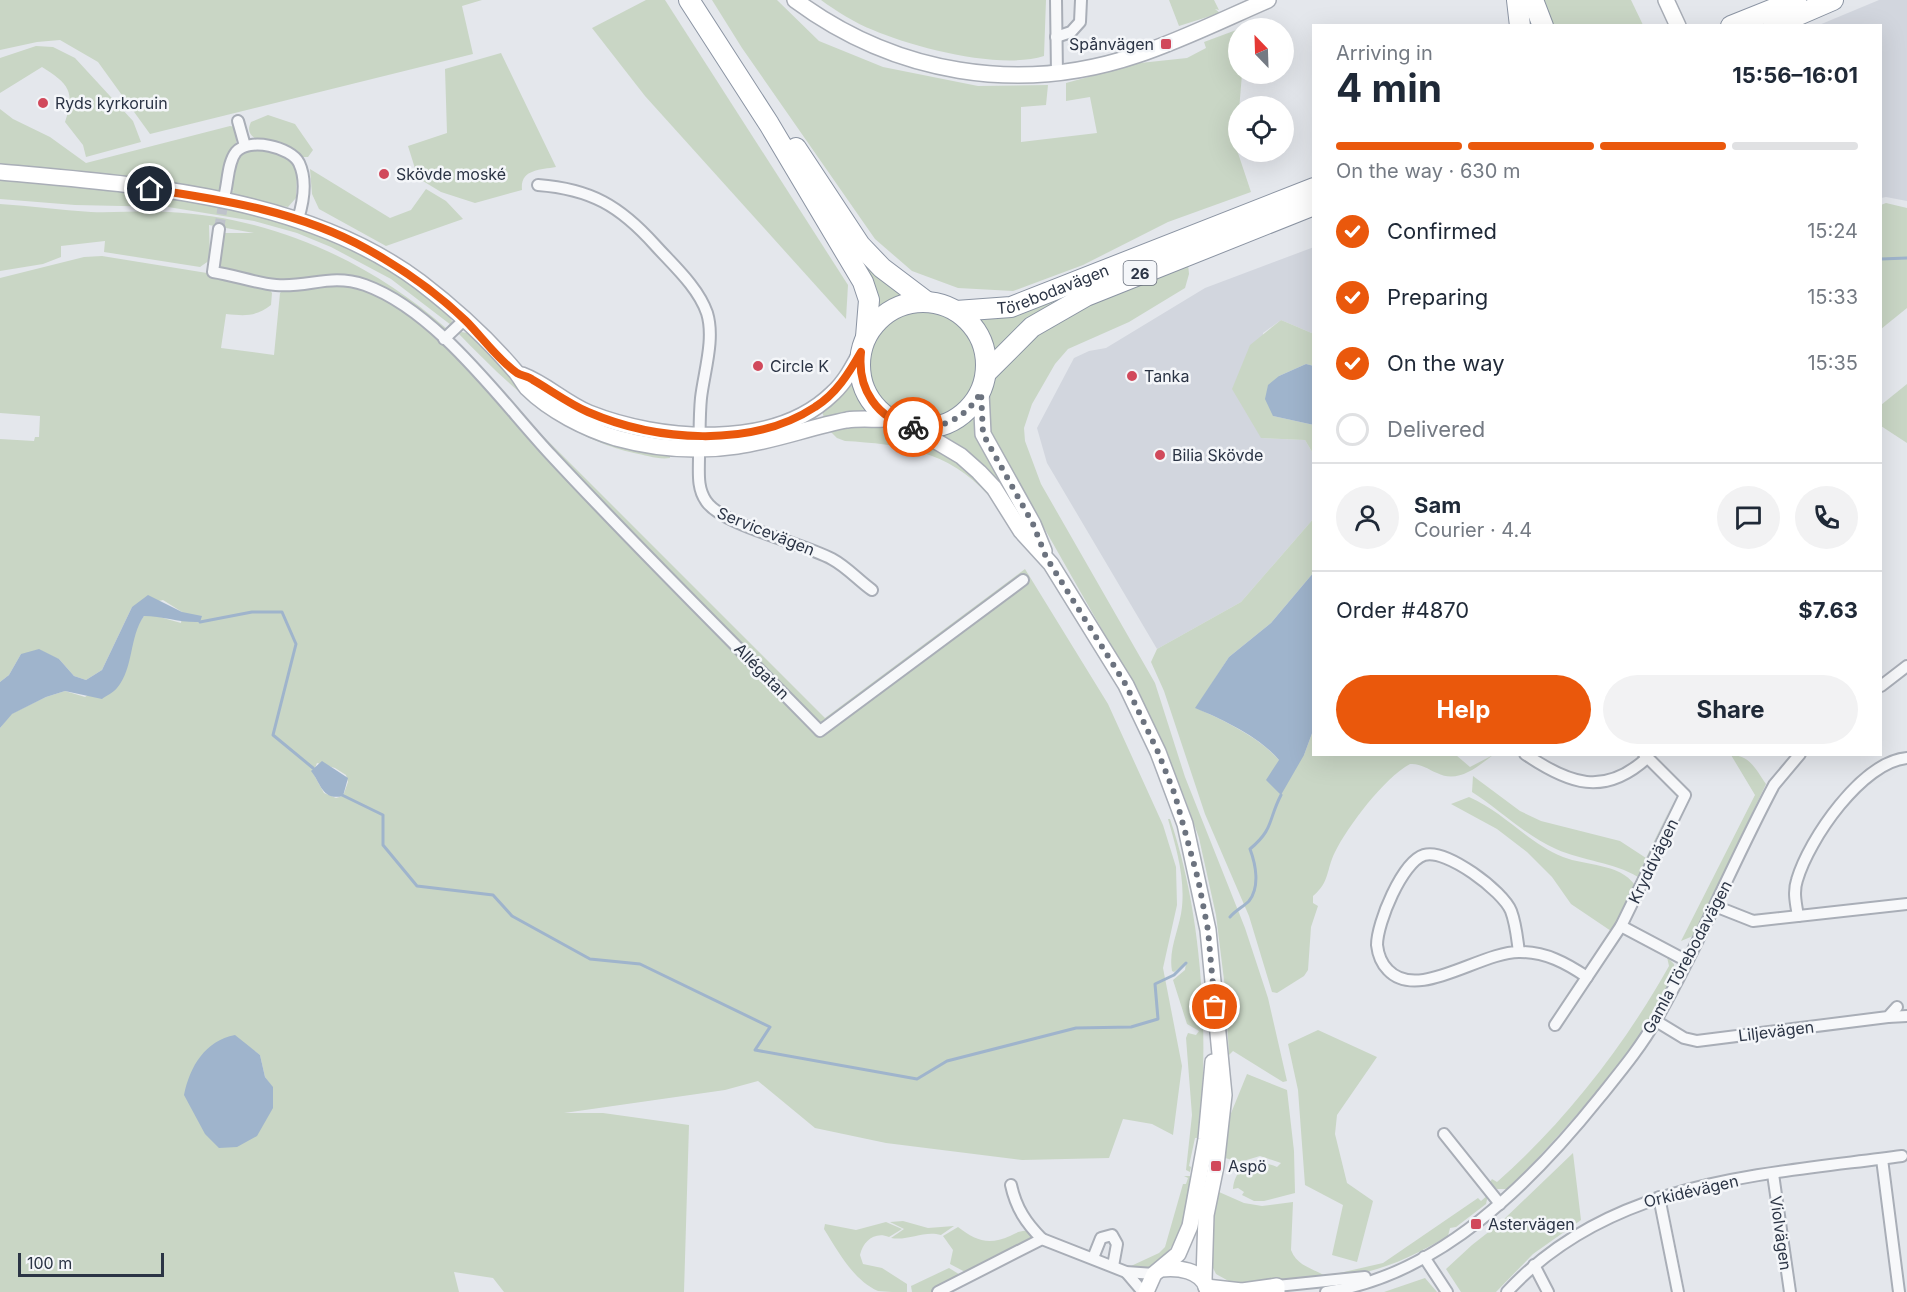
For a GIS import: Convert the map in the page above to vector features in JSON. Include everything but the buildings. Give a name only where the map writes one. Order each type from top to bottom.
[{"type":"highway","name":"26","points":[[689,0],[769,124],[863,282],[869,300],[860,372],[865,390],[876,406],[890,419],[914,428],[938,427],[953,421],[966,412],[981,392],[986,373],[986,355],[981,338],[970,322],[956,311],[927,302],[882,267],[860,245],[700,0]]},
{"type":"highway","points":[[1517,0],[1521,24]]},
{"type":"highway","points":[[1533,0],[1542,24]]},
{"type":"highway","points":[[1736,24],[1796,0]]},
{"type":"highway","points":[[1778,24],[1833,0]]},
{"type":"highway","name":"Törebodavägen","points":[[956,311],[1011,307],[1312,189]]},
{"type":"highway","name":"Törebodavägen","points":[[986,373],[1032,327],[1086,296],[1312,206]]},
{"type":"highway","name":"26","points":[[863,346],[886,314],[906,304],[927,302]]},
{"type":"main road","points":[[795,0],[840,31],[911,60],[984,76],[1057,74],[1137,55],[1268,0]]},
{"type":"main road","points":[[1666,0],[1677,24]]},
{"type":"main road","points":[[0,172],[93,181],[189,195],[298,219],[356,243],[421,282],[464,320],[517,373],[526,387],[583,425],[643,444],[700,442],[738,446],[847,420],[890,419]]},
{"type":"main road","points":[[700,442],[767,428],[801,415],[833,393],[863,346]]},
{"type":"main road","points":[[981,392],[983,434],[1033,524],[1046,557],[1126,685],[1158,752],[1175,795],[1192,850],[1208,930],[1216,1036],[1224,1095],[1216,1166],[1206,1215],[1206,1286]]},
{"type":"main road","points":[[914,428],[961,456],[979,472],[994,488],[1021,531],[1046,557]]},
{"type":"main road","points":[[1144,1292],[1158,1271],[1178,1254],[1190,1226],[1206,1139],[1216,1036]]},
{"type":"main road","name":"Gamla Törebodavägen","points":[[1158,1271],[1181,1269],[1206,1286],[1242,1291],[1277,1289]]},
{"type":"street","points":[[1056,0],[1057,74]]},
{"type":"street","points":[[1056,37],[1071,32],[1080,22],[1081,0]]},
{"type":"street","points":[[238,121],[245,146]]},
{"type":"street","points":[[225,193],[232,159],[245,146]]},
{"type":"street","points":[[245,146],[279,149],[296,158],[301,168],[303,186],[298,219]]},
{"type":"street","name":"Servicevägen","points":[[538,185],[554,186],[588,195],[608,202],[624,212],[688,282],[702,302],[710,329],[700,442],[699,487],[711,508],[736,522],[786,539],[835,560],[872,590]]},
{"type":"street","points":[[219,229],[213,272],[275,285],[337,278],[366,285],[397,301],[444,339],[464,320]]},
{"type":"street","name":"Allégatan","points":[[444,339],[820,731],[1023,580]]},
{"type":"street","points":[[1882,685],[1907,666]]},
{"type":"street","points":[[1528,756],[1543,766],[1592,784],[1610,782],[1628,774],[1646,756]]},
{"type":"street","name":"Kryddvägen","points":[[1555,1025],[1621,926],[1685,795],[1646,756]]},
{"type":"street","name":"Gamla Törebodavägen","points":[[1326,1292],[1364,1283],[1384,1275],[1424,1257],[1462,1234],[1500,1204],[1587,1114],[1656,1021],[1774,784],[1798,756]]},
{"type":"street","points":[[1798,916],[1794,895],[1796,880],[1827,821],[1853,790],[1874,772],[1896,759],[1907,758]]},
{"type":"street","points":[[1519,951],[1511,911],[1502,896],[1491,886],[1439,854],[1430,854],[1414,861],[1397,886],[1383,916],[1377,945],[1386,968],[1395,976],[1413,982],[1427,981],[1484,958],[1519,951],[1551,957],[1587,977]]},
{"type":"street","points":[[1715,906],[1753,921],[1907,903]]},
{"type":"street","points":[[1621,926],[1687,961]]},
{"type":"street","points":[[1888,1017],[1898,1007]]},
{"type":"street","name":"Liljevägen","points":[[1656,1021],[1684,1038],[1697,1041],[1907,1016]]},
{"type":"street","points":[[1444,1134],[1500,1204]]},
{"type":"street","name":"Orkidévägen","points":[[1507,1292],[1534,1265],[1560,1245],[1610,1215],[1659,1197],[1773,1174],[1902,1156]]},
{"type":"street","points":[[1882,1159],[1899,1292]]},
{"type":"street","name":"Violvägen","points":[[1773,1174],[1790,1292]]},
{"type":"street","points":[[1011,1185],[1018,1209],[1042,1239],[1126,1272],[1144,1292]]},
{"type":"street","points":[[1659,1197],[1678,1292]]},
{"type":"street","points":[[1093,1258],[1101,1238],[1112,1235],[1117,1240],[1113,1266]]},
{"type":"street","points":[[938,1292],[1042,1239]]},
{"type":"street","points":[[1424,1257],[1447,1292]]},
{"type":"street","points":[[1534,1265],[1548,1292]]},
{"type":"street","points":[[1126,1272],[1158,1271]]},
{"type":"street","name":"Gamla Törebodavägen","points":[[1277,1289],[1384,1275]]},
{"type":"shaded area","points":[[1879,0],[1907,0],[1907,201],[1882,198],[1882,24],[1821,24]]},
{"type":"shaded area","points":[[1312,248],[1312,333],[1281,320],[1263,333],[1261,438],[1305,440],[1312,452],[1312,520],[1241,602],[1157,649],[1047,463],[1037,428],[1074,358],[1089,351],[1106,348],[1205,288]]},
{"type":"green space","points":[[0,0],[482,0],[462,6],[473,54],[150,134],[98,62],[60,40],[37,42],[0,50]]},
{"type":"green space","points":[[646,0],[665,0],[848,285],[846,319],[645,96],[592,28]]},
{"type":"green space","points":[[712,0],[777,0],[819,41],[883,67],[978,86],[1048,85],[1046,105],[1021,107],[1021,142],[1097,133],[1090,97],[1066,101],[1066,83],[1140,63],[1187,58],[1206,48],[1204,42],[1228,33],[1228,84],[1241,84],[1240,96],[1228,96],[1228,162],[1241,162],[1251,192],[1168,222],[1083,265],[1013,291],[958,288],[912,271],[875,239],[742,48]]},
{"type":"green space","points":[[821,0],[1046,0],[1044,56],[1026,60],[982,59],[934,50],[866,27]]},
{"type":"green space","points":[[1169,0],[1214,0],[1219,10],[1215,9],[1220,13],[1179,26]]},
{"type":"green space","points":[[1544,0],[1631,0],[1643,24],[1553,24]]},
{"type":"green space","points":[[36,46],[53,47],[75,58],[133,121],[141,142],[86,157],[83,145],[65,122],[70,103],[67,89],[58,78],[42,67],[0,93],[0,58]]},
{"type":"green space","points":[[501,53],[556,167],[528,174],[522,183],[522,190],[475,203],[441,192],[418,178],[408,146],[447,133],[445,69]]},
{"type":"green space","points":[[0,109],[13,119],[50,137],[86,163],[230,126],[235,127],[235,151],[222,192],[219,187],[221,193],[229,194],[234,190],[229,191],[239,153],[260,150],[292,160],[297,176],[296,198],[288,207],[0,165]]},
{"type":"green space","points":[[268,115],[295,124],[313,150],[308,157],[301,157],[286,148],[252,135],[249,130],[251,122]]},
{"type":"green space","points":[[310,169],[390,218],[411,210],[426,189],[446,201],[463,219],[386,246],[319,209],[312,194]]},
{"type":"green space","points":[[0,179],[162,197],[216,206],[270,219],[321,236],[370,259],[436,303],[449,316],[452,321],[451,325],[391,279],[331,247],[297,233],[254,221],[168,207],[75,205],[0,199]]},
{"type":"green space","points":[[1886,203],[1907,208],[1907,308],[1882,328],[1882,205]]},
{"type":"green space","points":[[0,204],[91,212],[169,212],[245,223],[282,233],[352,263],[386,283],[447,329],[442,330],[369,284],[281,283],[222,270],[217,260],[225,233],[254,233],[209,225],[210,260],[200,267],[104,252],[105,241],[61,246],[61,257],[43,264],[0,271]]},
{"type":"green space","points":[[840,226],[914,297],[895,303],[877,315]]},
{"type":"green space","points":[[102,256],[244,279],[266,285],[272,293],[271,305],[250,315],[226,314],[221,348],[274,355],[280,293],[283,290],[334,281],[359,285],[385,298],[439,340],[527,432],[534,427],[825,718],[1025,569],[1108,704],[1163,825],[1176,867],[1177,905],[1163,968],[1182,1066],[1173,1135],[1152,1124],[1123,1119],[1109,1158],[1022,1160],[886,1143],[815,1128],[758,1081],[725,1090],[564,1113],[603,1113],[689,1125],[684,1292],[504,1292],[493,1278],[454,1272],[459,1292],[0,1292],[0,728],[11,714],[46,697],[65,691],[85,697],[126,669],[136,627],[144,616],[156,616],[181,623],[182,612],[163,600],[132,607],[102,670],[86,680],[74,676],[59,659],[21,654],[9,675],[0,682],[0,439],[34,441],[35,437],[39,437],[40,416],[0,413],[0,278],[84,257]],"holes":[[[317,763],[335,768],[346,775],[348,782],[343,796],[336,798],[324,793],[313,773]],[[248,1046],[260,1055],[265,1077],[273,1088],[205,1134]]]},
{"type":"green space","points":[[1188,264],[1189,274],[1185,288],[1129,322],[1068,349],[1055,364],[1032,404],[1024,428],[1025,441],[1041,484],[1155,683],[1185,777],[1245,928],[1268,998],[1287,1081],[1283,1082],[1233,1051],[1229,1055],[1225,988],[1216,915],[1199,838],[1184,796],[1130,679],[989,431],[990,394],[1002,369],[1020,347],[1072,311]]},
{"type":"green space","points":[[1065,293],[1067,296],[1036,313],[990,357],[984,336],[972,318]]},
{"type":"green space","points":[[923,306],[945,311],[964,323],[976,342],[981,364],[976,386],[964,405],[945,417],[923,422],[901,417],[882,405],[870,386],[865,364],[870,342],[882,323],[901,311]]},
{"type":"green space","points":[[1281,320],[1312,333],[1312,366],[1306,364],[1279,376],[1273,416],[1312,425],[1312,452],[1305,440],[1261,438],[1232,389],[1250,345]]},
{"type":"green space","points":[[458,333],[468,333],[534,398],[670,454],[670,458],[652,457],[607,445],[559,422],[497,372]]},
{"type":"green space","points":[[857,374],[862,393],[876,412],[875,415],[825,421],[821,408]]},
{"type":"green space","points":[[1907,384],[1907,443],[1882,427],[1882,404]]},
{"type":"green space","points":[[973,412],[980,444],[1028,527],[932,431],[953,424]]},
{"type":"green space","points":[[872,425],[927,443],[961,463],[990,493],[988,495],[957,468],[940,459],[904,448],[845,441],[837,438],[828,429]]},
{"type":"green space","points":[[1312,520],[1312,574],[1271,623],[1229,657],[1196,708],[1251,737],[1279,760],[1304,755],[1312,733],[1312,756],[1457,756],[1470,767],[1492,756],[1467,773],[1452,777],[1421,765],[1410,764],[1378,791],[1341,841],[1332,858],[1325,881],[1313,896],[1313,903],[1318,906],[1311,927],[1308,970],[1304,976],[1277,993],[1272,992],[1249,916],[1205,814],[1164,691],[1151,662],[1157,649],[1241,602]]},
{"type":"green space","points":[[1732,756],[1748,760],[1766,784],[1693,936],[1681,941],[1755,795]]},
{"type":"green space","points":[[1473,776],[1520,811],[1541,821],[1620,841],[1646,858],[1674,800],[1638,877],[1545,844],[1472,792]]},
{"type":"green space","points":[[1469,797],[1494,811],[1550,851],[1572,860],[1611,869],[1628,878],[1635,885],[1611,931],[1571,904],[1552,877],[1527,852],[1497,829],[1451,804]]},
{"type":"green space","points":[[1168,819],[1170,819],[1181,856],[1190,895],[1201,977],[1202,1099],[1199,1138],[1195,1138],[1189,1166],[1191,1167],[1190,1172],[1186,1170],[1192,1115],[1186,1038],[1188,1033],[1196,1035],[1199,1031],[1187,1024],[1173,980],[1185,970],[1186,963],[1174,972],[1172,971],[1173,947],[1183,896],[1179,862]]},
{"type":"green space","points":[[1667,957],[1674,964],[1669,985],[1655,1014],[1632,1046],[1577,1115],[1525,1171],[1508,1189],[1497,1189],[1490,1182],[1492,1179],[1497,1182],[1547,1134],[1613,1053],[1652,996],[1669,966]]},
{"type":"green space","points":[[1318,1030],[1377,1057],[1337,1115],[1335,1134],[1347,1183],[1373,1201],[1357,1262],[1332,1255],[1343,1205],[1305,1185],[1298,1090],[1288,1044]]},
{"type":"green space","points":[[1247,1074],[1287,1090],[1294,1151],[1295,1193],[1264,1201],[1254,1201],[1242,1195],[1244,1192],[1238,1188],[1233,1189],[1238,1174],[1248,1165],[1262,1163],[1277,1167],[1281,1163],[1260,1156],[1240,1162],[1225,1158],[1225,1128]]},
{"type":"green space","points":[[1573,1153],[1581,1220],[1533,1254],[1496,1292],[1461,1292],[1446,1269],[1500,1223]]},
{"type":"green space","points":[[1184,1176],[1193,1176],[1182,1228],[1177,1238],[1161,1258],[1149,1268],[1131,1266],[1159,1253],[1165,1247],[1183,1184],[1186,1184],[1188,1178]]},
{"type":"green space","points":[[1219,1192],[1244,1203],[1262,1206],[1293,1202],[1291,1250],[1298,1261],[1328,1278],[1304,1277],[1234,1284],[1216,1274],[1211,1264],[1211,1221]]},
{"type":"green space","points":[[1488,1195],[1486,1204],[1456,1227],[1450,1228],[1448,1236],[1421,1251],[1367,1272],[1337,1277],[1335,1274],[1383,1263],[1478,1198],[1481,1201]]},
{"type":"green space","points":[[903,1221],[928,1228],[954,1226],[941,1235],[891,1238],[904,1229],[890,1222]]},
{"type":"green space","points":[[886,1222],[902,1229],[889,1237],[879,1235],[870,1238],[860,1255],[863,1264],[882,1268],[907,1284],[907,1292],[878,1291],[861,1280],[847,1264],[824,1229],[825,1224],[856,1230]]},
{"type":"green space","points":[[958,1227],[976,1238],[988,1241],[995,1241],[1025,1231],[1028,1231],[1033,1238],[967,1273],[950,1264],[953,1250],[943,1236]]},
{"type":"green space","points":[[949,1268],[962,1276],[932,1292],[912,1292],[911,1286]]},
{"type":"green space","points":[[1425,1278],[1437,1292],[1384,1292]]},
{"type":"water","points":[[1306,364],[1312,366],[1312,425],[1273,416],[1265,399],[1268,385],[1279,376]]},
{"type":"water","points":[[1312,574],[1312,733],[1304,755],[1281,795],[1266,780],[1279,760],[1262,744],[1240,730],[1195,708],[1229,657],[1271,623]]},
{"type":"water","points":[[148,595],[182,612],[202,616],[200,622],[144,616],[136,633],[126,671],[114,691],[102,699],[65,691],[46,697],[12,714],[0,728],[0,682],[9,675],[21,654],[39,649],[59,659],[74,676],[86,680],[102,670],[132,607]]},
{"type":"water","points":[[322,761],[348,778],[343,796],[336,797],[326,793],[311,771]]},
{"type":"water","points":[[235,1035],[260,1055],[265,1077],[273,1087],[273,1108],[257,1136],[237,1147],[219,1148],[205,1134],[184,1095],[190,1074],[201,1056],[215,1043]]},
{"type":"waterway","points":[[1882,259],[1907,258]]},
{"type":"waterway","points":[[200,622],[252,612],[282,612],[296,644],[273,735],[313,768]]},
{"type":"waterway","points":[[342,795],[383,815],[383,845],[417,886],[493,895],[512,916],[590,959],[640,964],[770,1027],[755,1050],[917,1079],[947,1061],[1076,1028],[1131,1027],[1158,1019],[1155,984],[1174,975],[1186,963]]},
{"type":"waterway","points":[[1230,917],[1249,901],[1255,889],[1256,876],[1250,849],[1267,830],[1281,795]]},
{"type":"tunnel","points":[[219,229],[225,193]]},
{"type":"way so far","points":[[913,427],[938,427],[953,421],[972,406],[981,392],[980,422],[983,434],[1033,524],[1046,557],[1126,685],[1158,752],[1175,795],[1192,850],[1208,930],[1215,1007]]},
{"type":"place","name":"Spånvägen","points":[[1166,44]]},
{"type":"place","name":"Ryds kyrkoruin","points":[[43,103]]},
{"type":"place","name":"Skövde moské","points":[[384,174]]},
{"type":"place","name":"Circle K","points":[[758,366]]},
{"type":"place","name":"Tanka","points":[[1132,376]]},
{"type":"place","name":"Bilia Skövde","points":[[1160,455]]},
{"type":"place","name":"Aspö","points":[[1216,1166]]},
{"type":"place","name":"Astervägen","points":[[1476,1224]]},
{"type":"route","points":[[150,189],[276,213],[323,228],[356,243],[421,282],[464,320],[517,373],[532,378],[552,393],[587,412],[610,421],[639,429],[675,434],[725,434],[767,428],[786,422],[816,407],[833,393],[851,371],[861,352],[860,372],[870,399],[890,419],[913,427]]}]
